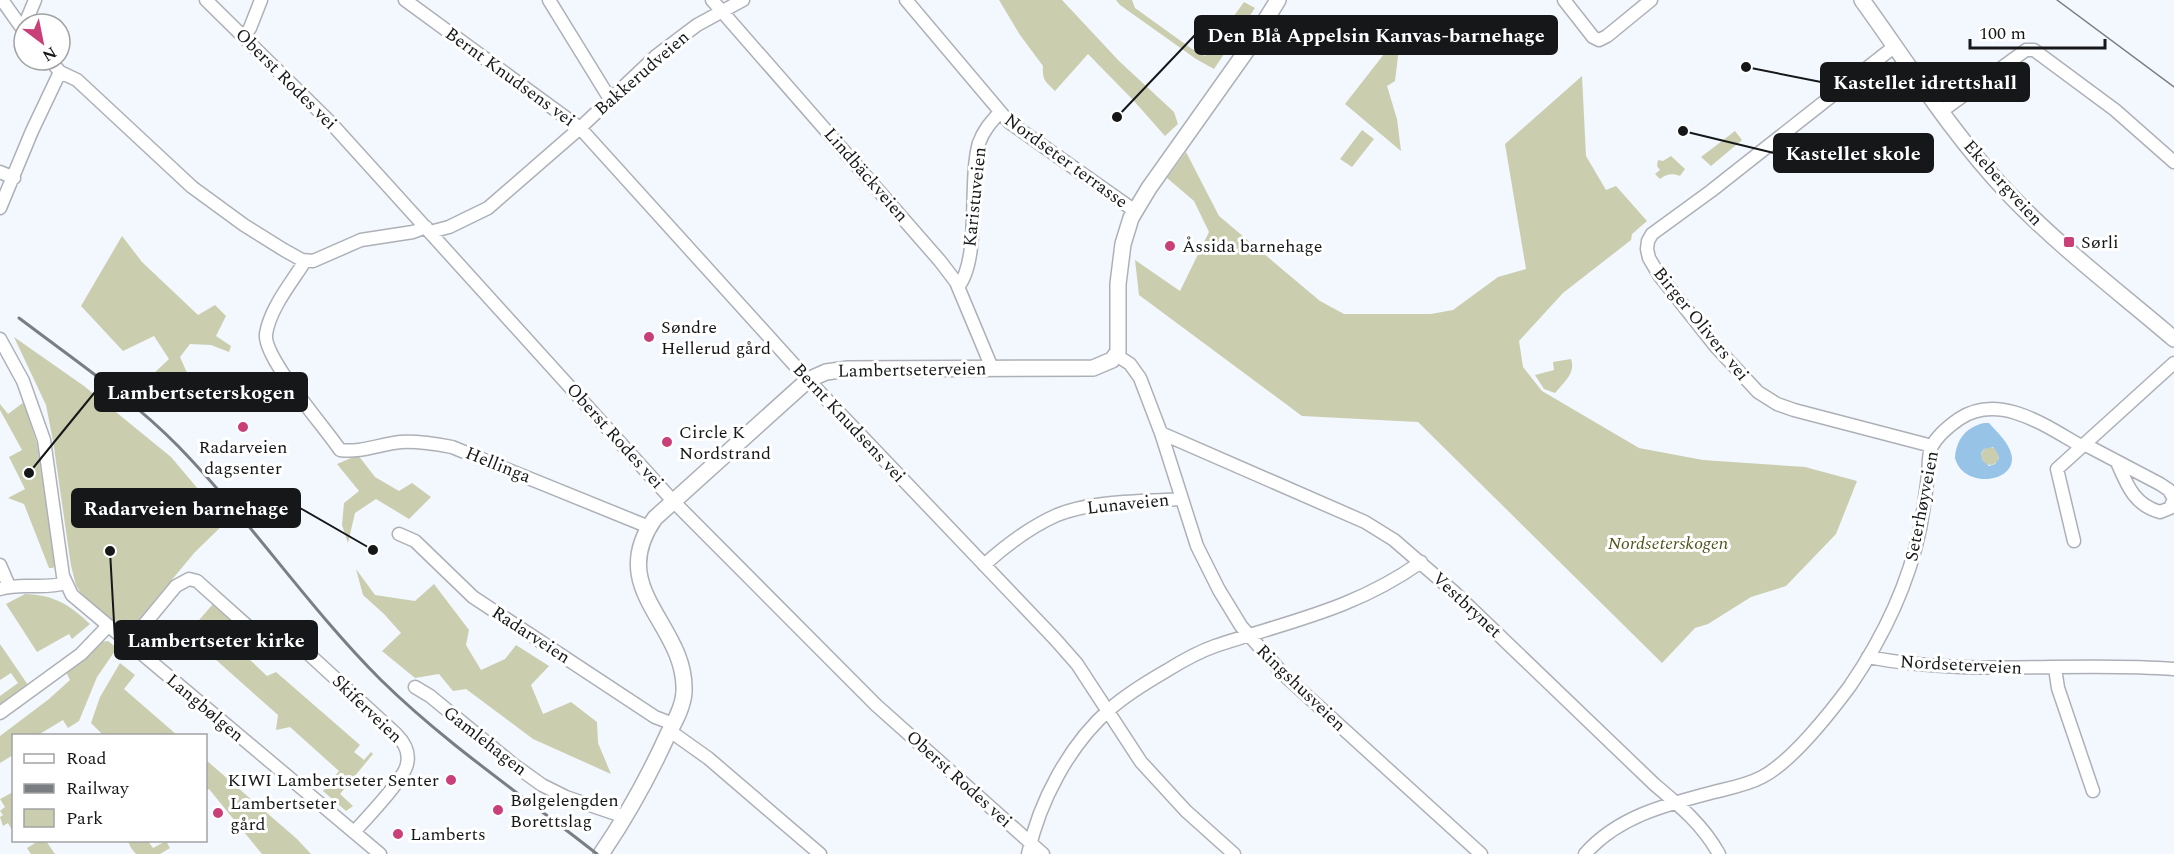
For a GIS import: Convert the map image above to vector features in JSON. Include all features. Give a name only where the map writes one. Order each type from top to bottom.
[{"type":"main road","points":[[1116,355],[1119,340],[1118,284],[1125,239],[1135,211],[1247,50],[1278,0]]},
{"type":"main road","name":"Ekebergveien","points":[[1862,0],[1942,111],[1984,165],[2027,213],[2174,339]]},
{"type":"main road","name":"Lambertseterveien","points":[[604,850],[625,817],[672,728],[683,698],[683,674],[679,658],[644,591],[638,571],[639,548],[649,527],[673,501],[808,380],[826,372],[848,369],[1093,368],[1107,363],[1116,355]]},
{"type":"street","points":[[2,0],[12,12]]},
{"type":"street","name":"Oberst Rodes vei","points":[[206,0],[330,122],[673,501],[876,705],[1029,849],[1042,854]]},
{"type":"street","points":[[244,37],[261,0]]},
{"type":"street","name":"Bernt Knudsens vei","points":[[405,0],[580,128],[808,380],[1077,664],[1142,762],[1186,811],[1234,854]]},
{"type":"street","points":[[549,0],[610,99]]},
{"type":"street","name":"Lindbäckveien","points":[[712,0],[940,261],[958,286],[992,368]]},
{"type":"street","name":"Bakkerudveien","points":[[305,261],[313,261],[361,240],[449,227],[488,208],[672,44],[697,25],[743,0]]},
{"type":"street","name":"Nordseter terrasse","points":[[906,0],[1000,112],[1022,133],[1135,211]]},
{"type":"street","points":[[1564,0],[1593,37],[1599,40],[1651,0]]},
{"type":"street","name":"Birger Olivers vei","points":[[1895,46],[1711,191],[1652,234],[1647,249],[1649,258],[1659,275],[1681,303],[1746,381],[1766,398],[1794,410],[1932,446]]},
{"type":"street","points":[[1942,111],[2026,50],[2034,50],[2115,110],[2174,162]]},
{"type":"street","points":[[0,208],[32,131],[60,72],[77,80],[207,198],[284,250],[305,261]]},
{"type":"street","name":"Karistuveien","points":[[958,286],[964,277],[970,249],[978,145],[986,127],[1000,112]]},
{"type":"street","points":[[0,172],[14,178]]},
{"type":"street","name":"Hellinga","points":[[305,261],[274,312],[266,334],[267,346],[280,369],[340,450],[364,449],[401,442],[453,447],[649,527]]},
{"type":"street","name":"Langbølgen","points":[[0,339],[23,381],[44,440],[65,582],[75,598],[380,854]]},
{"type":"street","name":"Ringshusveien","points":[[1116,355],[1130,364],[1140,378],[1206,566],[1248,636],[1283,674],[1481,854]]},
{"type":"street","points":[[2074,541],[2057,469],[2174,363]]},
{"type":"street","name":"Seterhøyveien","points":[[1585,854],[1624,823],[1676,801],[1742,785],[1767,774],[1815,729],[1848,688],[1868,657],[1896,603],[1912,559],[1923,514],[1932,446],[1960,418],[1979,411],[1992,410],[2011,411],[2027,417],[2117,462],[2154,481],[2172,494],[2173,504],[2165,511],[2156,511],[2140,503],[2128,487],[2117,462]]},
{"type":"street","name":"Vestbrynet","points":[[1161,433],[1365,522],[1394,540],[1421,562],[1654,784],[1676,801],[1699,825],[1719,854]]},
{"type":"street","name":"Lunaveien","points":[[984,565],[1017,538],[1058,515],[1096,505],[1181,499]]},
{"type":"street","name":"Radarveien","points":[[399,534],[415,541],[473,597],[672,728],[820,854]]},
{"type":"street","points":[[1029,849],[1033,832],[1050,793],[1061,771],[1083,739],[1108,710],[1146,682],[1216,646],[1332,610],[1371,592],[1421,562]]},
{"type":"street","points":[[0,565],[5,587],[52,586],[65,582]]},
{"type":"street","name":"Skiferveien","points":[[128,644],[176,586],[184,580],[193,579],[253,631],[263,636],[288,640],[300,646],[404,742],[408,752],[405,770],[354,832]]},
{"type":"street","points":[[0,713],[81,654],[107,627]]},
{"type":"street","name":"Nordseterveien","points":[[1868,657],[1946,668],[2174,669]]},
{"type":"street","points":[[2055,668],[2058,688],[2093,791]]},
{"type":"street","name":"Gamlehagen","points":[[415,687],[430,696],[542,785],[574,800],[625,817]]},
{"type":"green space","points":[[999,0],[1062,0],[1119,61],[1174,112],[1178,124],[1165,136],[1088,54],[1055,91],[1045,80],[1043,66],[1020,35]]},
{"type":"green space","points":[[1116,0],[1132,0],[1135,8],[1205,56],[1244,2],[1255,8],[1214,69],[1196,59]]},
{"type":"green space","points":[[1395,40],[1399,48],[1395,81],[1387,86],[1397,119],[1401,151],[1345,104]]},
{"type":"green space","name":"Nordseterskogen","points":[[1582,76],[1586,156],[1606,190],[1616,186],[1647,221],[1632,234],[1631,240],[1563,293],[1519,341],[1523,367],[1542,391],[1639,448],[1703,460],[1805,467],[1857,481],[1836,534],[1786,586],[1751,597],[1708,624],[1695,628],[1662,663],[1418,422],[1302,416],[1139,295],[1135,260],[1180,291],[1209,232],[1194,201],[1167,178],[1186,152],[1219,216],[1320,301],[1344,314],[1431,314],[1453,310],[1498,277],[1526,269],[1505,144]]},
{"type":"green space","points":[[1362,130],[1374,139],[1352,167],[1340,159]]},
{"type":"green space","points":[[1735,131],[1742,140],[1711,166],[1701,157]]},
{"type":"green space","points":[[1671,156],[1685,169],[1680,176],[1670,174],[1660,179],[1655,174],[1660,170],[1657,166],[1658,160],[1663,161]]},
{"type":"green space","points":[[122,236],[142,262],[198,315],[215,305],[226,316],[216,336],[231,346],[229,352],[211,345],[190,344],[180,357],[188,375],[171,394],[150,377],[169,359],[154,336],[123,351],[81,306]]},
{"type":"green space","points":[[14,337],[84,386],[171,457],[226,522],[195,552],[130,630],[100,611],[85,598],[76,585],[71,566],[46,405]]},
{"type":"green space","points":[[1571,359],[1571,373],[1555,393],[1544,389],[1535,375],[1554,370],[1553,362]]},
{"type":"green space","points":[[24,402],[37,444],[55,565],[53,568],[49,568],[24,504],[8,498],[25,489],[9,457],[22,450],[0,410],[0,404],[8,414]]},
{"type":"green space","points":[[1990,447],[1996,450],[1999,456],[1996,462],[1990,465],[1984,462],[1981,456],[1984,450]]},
{"type":"green space","points":[[358,455],[375,477],[399,491],[412,483],[431,497],[409,519],[376,499],[355,513],[348,543],[342,525],[344,503],[359,491],[337,464]]},
{"type":"green space","points":[[356,569],[375,595],[415,601],[434,584],[469,630],[466,645],[481,670],[505,659],[516,645],[549,666],[531,685],[543,714],[571,702],[597,722],[598,743],[611,774],[533,739],[466,689],[453,691],[439,674],[415,678],[382,651],[401,633],[363,595]]},
{"type":"green space","points":[[25,594],[44,596],[60,602],[90,624],[72,639],[69,634],[37,652],[6,604]]},
{"type":"green space","points":[[213,604],[243,633],[249,659],[267,676],[276,672],[360,745],[354,752],[364,760],[371,752],[373,754],[340,794],[353,806],[346,811],[323,791],[339,771],[290,727],[276,730],[278,715],[187,634]]},
{"type":"green space","points":[[108,641],[117,648],[97,677],[79,721],[68,728],[63,720],[40,734],[12,734],[12,756],[0,763],[0,736],[70,680],[66,672],[100,642]]},
{"type":"green space","points":[[0,644],[28,685],[0,705],[0,696],[18,683],[11,673],[0,680]]},
{"type":"green space","points":[[120,663],[135,675],[124,689],[176,734],[102,734],[91,723],[100,697]]},
{"type":"green space","points":[[207,761],[297,839],[311,854],[262,854],[209,789],[207,790]]},
{"type":"green space","points":[[12,793],[12,830],[8,823],[3,826],[0,817],[3,815],[0,811],[5,807],[0,799]]},
{"type":"green space","points":[[37,842],[47,842],[55,854],[31,854],[27,848]]},
{"type":"green space","points":[[128,842],[149,842],[153,848],[167,842],[170,848],[160,854],[136,854]]},
{"type":"water","points":[[1989,423],[2010,449],[2012,463],[2000,476],[1979,479],[1969,475],[1960,468],[1955,458],[1957,446],[1963,435],[1978,425]],"holes":[[[1993,447],[1999,458],[1995,464],[1989,466],[1982,460],[1981,453],[1984,449]]]},
{"type":"tram line","points":[[2057,0],[2174,87]]},
{"type":"railway","points":[[19,318],[121,395],[160,428],[230,504],[354,652],[406,704],[459,748],[597,854]]},
{"type":"place","name":"Kastellet idrettshall","points":[[1746,67]]},
{"type":"place","name":"Den Blå Appelsin Kanvas-barnehage","points":[[1117,117]]},
{"type":"place","name":"Kastellet skole","points":[[1683,131]]},
{"type":"place","name":"Sørli","points":[[2069,242]]},
{"type":"place","name":"Åssida barnehage","points":[[1170,246]]},
{"type":"place","name":"Søndre Hellerud gård","points":[[649,337]]},
{"type":"place","name":"Radarveien dagsenter","points":[[243,427]]},
{"type":"place","name":"Circle K Nordstrand","points":[[667,442]]},
{"type":"place","name":"Lambertseterskogen","points":[[29,473]]},
{"type":"place","name":"Radarveien barnehage","points":[[373,550]]},
{"type":"place","name":"Lambertseter kirke","points":[[110,551]]},
{"type":"place","name":"KIWI Lambertseter Senter","points":[[451,780]]},
{"type":"place","name":"Bølgelengden Borettslag","points":[[498,810]]},
{"type":"place","name":"Lambertseter gård","points":[[218,813]]},
{"type":"place","name":"Lamberts","points":[[398,834]]}]
